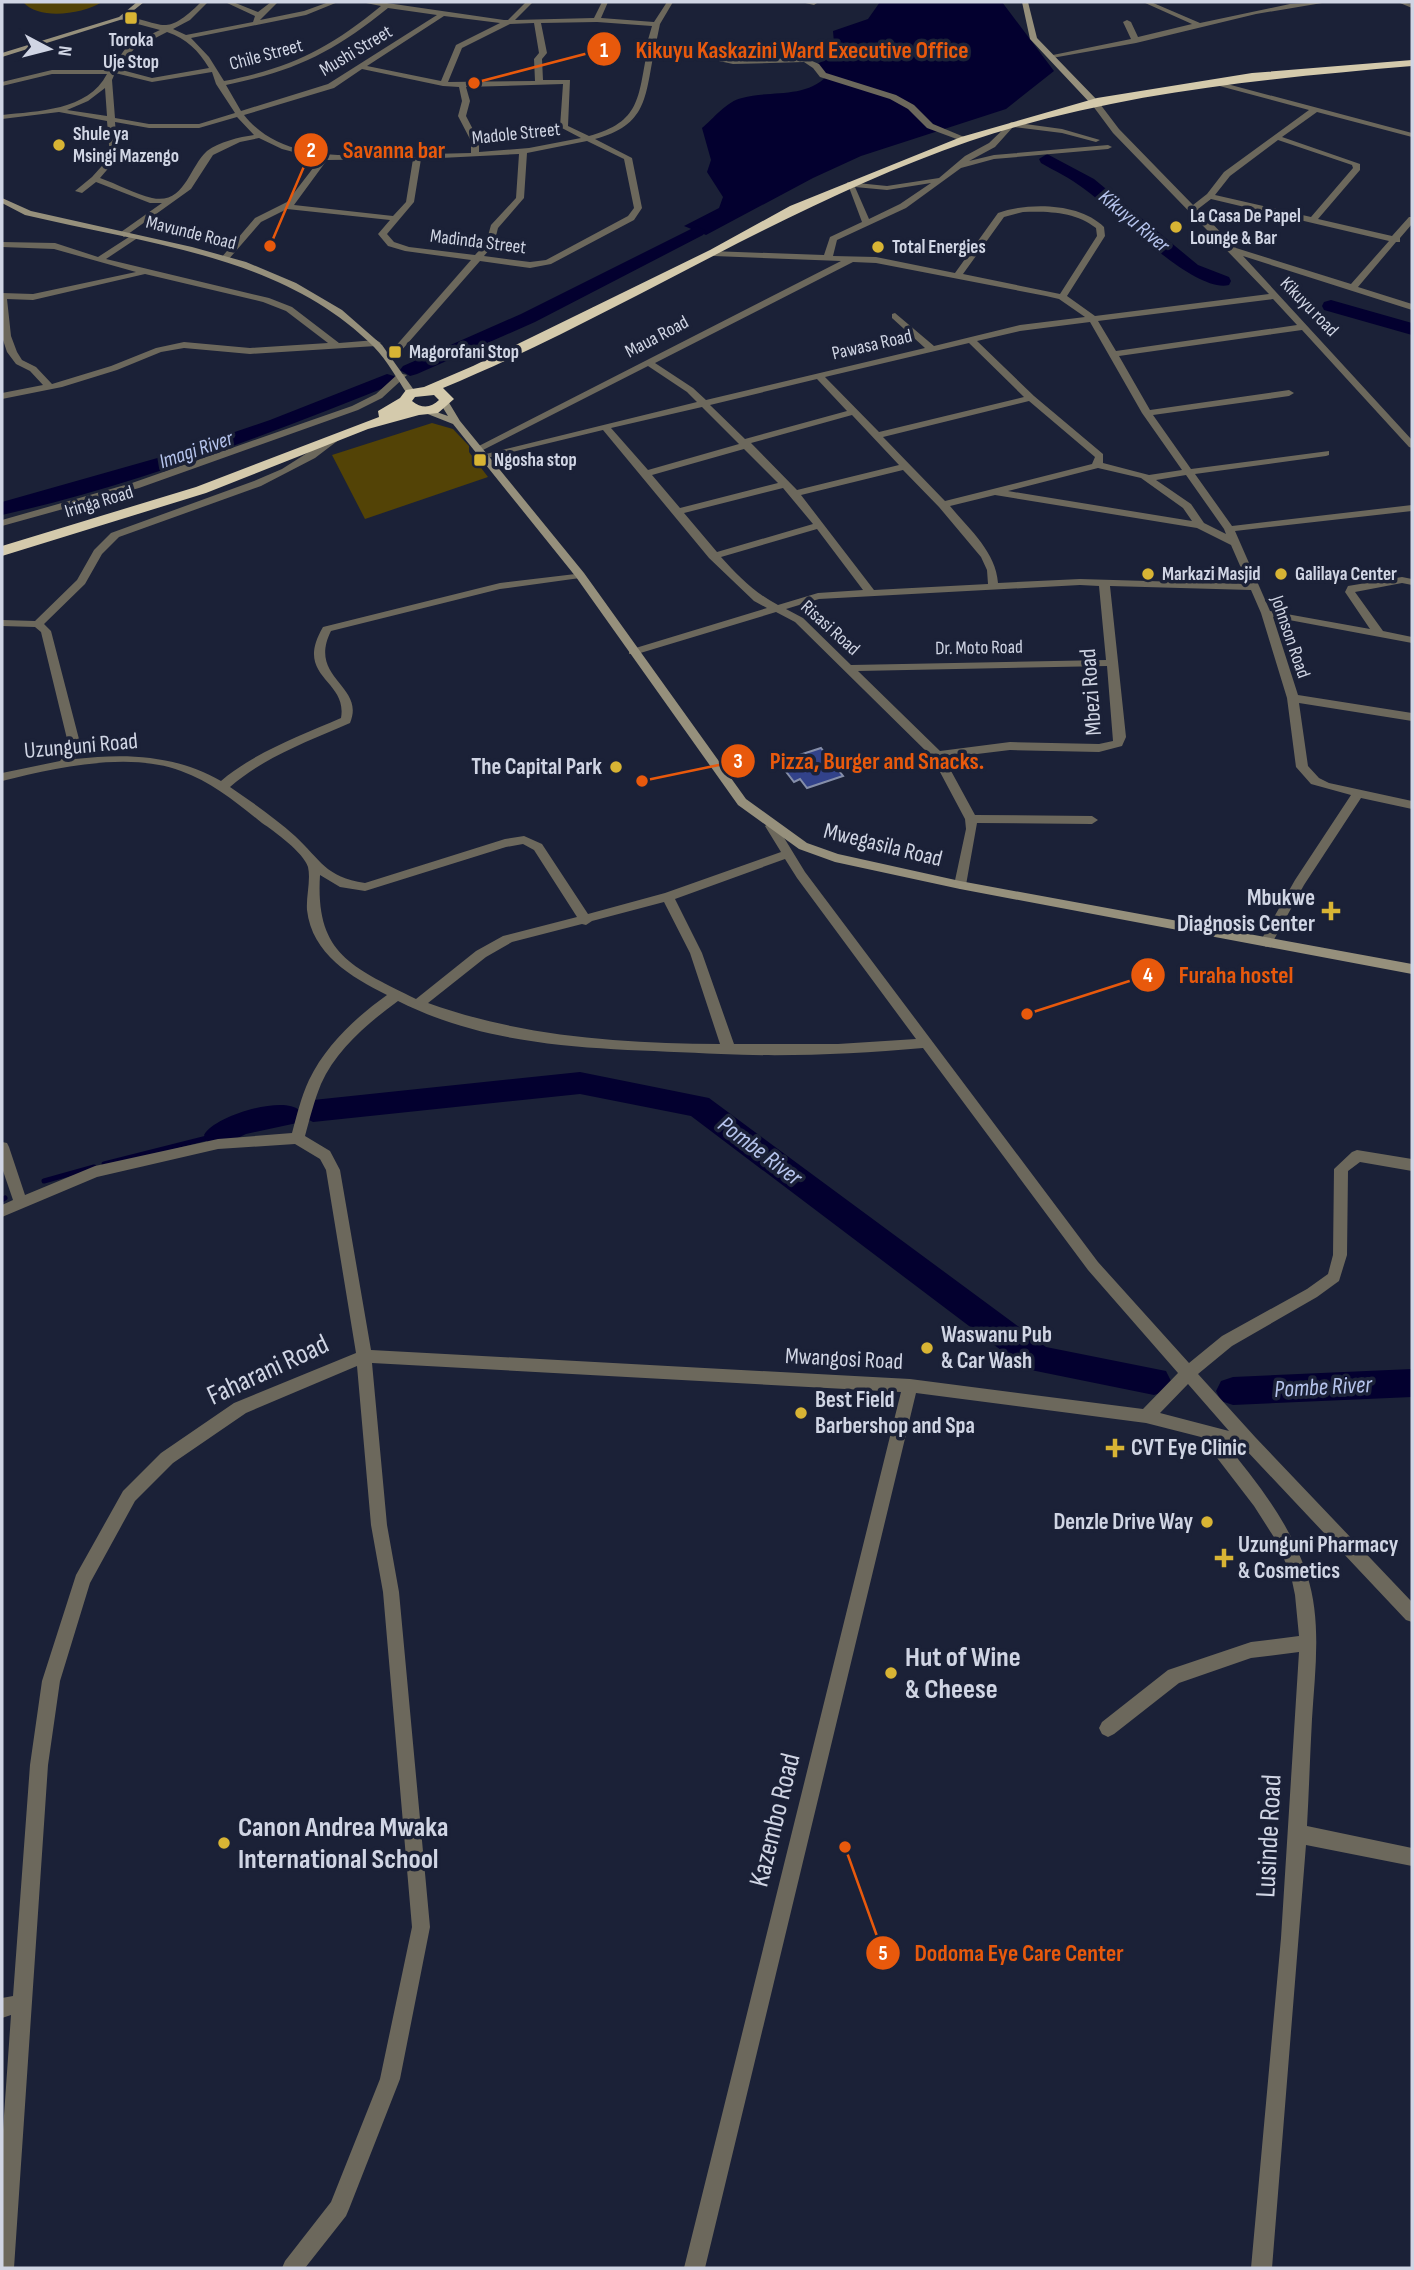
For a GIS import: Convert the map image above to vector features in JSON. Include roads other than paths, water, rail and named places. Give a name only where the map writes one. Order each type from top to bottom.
[{"type":"highway","points":[[363,426],[418,393],[478,369],[714,253],[794,209],[965,139],[1094,102],[1305,70],[1412,63]]},
{"type":"highway","points":[[363,426],[421,411],[446,401],[478,369]]},
{"type":"highway","points":[[418,393],[442,393],[446,401]]},
{"type":"highway","points":[[418,393],[421,411]]},
{"type":"highway","name":"Iringa Road","points":[[2,551],[201,490],[363,426]]},
{"type":"street","points":[[2,55],[121,18],[141,2]]},
{"type":"street","points":[[2,117],[62,111],[99,91],[131,47],[188,19],[205,2]]},
{"type":"street","points":[[228,2],[258,19]]},
{"type":"street","points":[[258,19],[275,2]]},
{"type":"street","points":[[186,37],[258,19],[321,9],[335,2]]},
{"type":"street","points":[[365,2],[440,15],[504,22],[597,20],[656,24]]},
{"type":"street","points":[[421,12],[425,2]]},
{"type":"street","points":[[443,84],[459,47],[510,21],[530,2]]},
{"type":"street","points":[[597,20],[605,2]]},
{"type":"street","name":"Madole Street","points":[[121,18],[186,37],[201,50],[220,84],[259,136],[281,146],[325,158],[417,157],[523,152],[591,138],[623,122],[637,111],[656,24],[670,2]]},
{"type":"street","points":[[804,2],[814,3]]},
{"type":"street","points":[[1025,2],[1034,39],[1094,102]]},
{"type":"street","points":[[1146,2],[1202,26]]},
{"type":"street","points":[[1052,56],[1136,41],[1306,3],[1325,2]]},
{"type":"street","points":[[1402,2],[1412,6]]},
{"type":"street","name":"Chile Street","points":[[220,84],[274,73],[316,58],[346,39],[387,5]]},
{"type":"street","name":"Mushi Street","points":[[62,111],[181,128],[242,115],[320,90],[363,67],[440,15]]},
{"type":"street","points":[[1128,22],[1136,41]]},
{"type":"street","points":[[537,23],[543,52],[538,59],[539,82]]},
{"type":"street","points":[[649,50],[693,52],[733,62],[805,60],[812,62],[823,75],[851,87],[893,97],[911,107],[930,126],[965,139]]},
{"type":"street","points":[[363,67],[443,84],[569,84],[564,127],[591,138]]},
{"type":"street","points":[[2,84],[52,72],[111,74],[160,82],[212,70]]},
{"type":"street","points":[[79,191],[95,179],[114,157],[110,119],[111,74]]},
{"type":"street","points":[[1215,82],[1412,135]]},
{"type":"street","points":[[462,85],[466,101],[462,116],[475,141],[475,155]]},
{"type":"street","name":"Kikuyu road","points":[[1094,102],[1098,128],[1133,148],[1232,249],[1412,444]]},
{"type":"street","points":[[1193,209],[1210,196],[1227,174],[1314,110]]},
{"type":"street","points":[[828,257],[833,239],[903,206],[992,145],[1011,124],[1062,131],[1098,128],[1108,147]]},
{"type":"street","points":[[124,234],[188,187],[210,153],[238,140],[259,136]]},
{"type":"street","points":[[1275,137],[1356,164],[1357,168],[1312,221]]},
{"type":"street","name":"Madinda Street","points":[[417,157],[410,202],[392,218],[382,234],[391,244],[475,261],[530,265],[548,262],[637,213],[628,158],[591,138]]},
{"type":"street","points":[[958,166],[994,158],[1108,147],[1133,148]]},
{"type":"street","points":[[390,359],[490,244],[494,227],[520,198],[523,152]]},
{"type":"street","points":[[225,258],[258,220],[285,206],[325,158]]},
{"type":"street","points":[[866,222],[850,184],[887,188],[946,177]]},
{"type":"street","points":[[95,179],[153,201],[174,199]]},
{"type":"street","points":[[1210,196],[1397,240]]},
{"type":"street","name":"Mavunde Road","points":[[2,200],[28,213],[225,258],[316,296],[359,325],[402,375]]},
{"type":"street","points":[[285,206],[392,218]]},
{"type":"street","points":[[957,276],[1001,215],[1009,211],[1035,208],[1087,217],[1100,227],[1101,236],[1062,297]]},
{"type":"street","points":[[1353,287],[1397,240],[1412,219]]},
{"type":"street","points":[[99,260],[135,237]]},
{"type":"street","points":[[2,244],[55,246],[144,272],[278,304],[289,309],[335,344]]},
{"type":"street","points":[[1232,249],[1412,307]]},
{"type":"street","points":[[714,253],[854,258],[1062,297],[1092,318]]},
{"type":"street","name":"Maua Road","points":[[480,453],[854,258]]},
{"type":"street","points":[[19,362],[6,336],[2,296],[33,297],[144,272]]},
{"type":"street","name":"Pawasa Road","points":[[480,453],[704,406],[818,375],[970,339],[1092,318],[1178,310],[1274,296]]},
{"type":"street","points":[[895,316],[931,348]]},
{"type":"street","name":"Johnson Road","points":[[1092,318],[1147,413],[1192,473],[1229,529],[1266,613],[1293,698],[1302,767],[1315,781],[1357,795],[1412,805]]},
{"type":"street","points":[[1113,354],[1304,327]]},
{"type":"street","points":[[970,339],[1031,398],[1100,456],[1097,465]]},
{"type":"street","points":[[2,396],[50,387],[114,368],[159,350],[184,345],[250,351],[376,342]]},
{"type":"street","points":[[2,359],[19,362],[33,369],[50,387]]},
{"type":"street","points":[[649,363],[690,390],[795,494],[870,592]]},
{"type":"street","points":[[402,375],[418,393]]},
{"type":"street","points":[[402,375],[418,393]]},
{"type":"street","points":[[2,523],[170,473],[361,405],[379,396],[402,375]]},
{"type":"street","points":[[818,375],[943,505],[986,556],[992,570],[993,587]]},
{"type":"street","points":[[1147,413],[1289,393]]},
{"type":"street","points":[[876,436],[1031,398]]},
{"type":"street","name":"Mwegasila Road","points":[[446,401],[456,422],[580,575],[742,802],[771,826],[803,846],[835,858],[960,885],[1412,969]]},
{"type":"street","points":[[421,411],[456,422]]},
{"type":"street","points":[[646,474],[853,412]]},
{"type":"street","name":"Risasi Road","points":[[606,428],[713,556],[748,591],[799,620],[937,755],[971,819]]},
{"type":"street","points":[[38,624],[81,582],[98,552],[115,535],[249,488],[313,457],[337,437]]},
{"type":"street","points":[[1146,478],[1326,453]]},
{"type":"street","points":[[943,505],[1097,465],[1146,478],[1187,506],[1200,525]]},
{"type":"street","points":[[795,494],[906,466]]},
{"type":"street","points":[[677,512],[785,484]]},
{"type":"street","points":[[994,492],[1200,525],[1235,543]]},
{"type":"street","points":[[1229,529],[1412,508]]},
{"type":"street","points":[[713,556],[820,525]]},
{"type":"street","points":[[223,786],[237,774],[285,747],[346,720],[347,704],[316,652],[318,642],[327,629],[500,586],[580,575]]},
{"type":"street","points":[[1378,632],[1350,592],[1352,589],[1402,580],[1412,582]]},
{"type":"street","points":[[633,652],[808,597],[1104,583],[1254,587]]},
{"type":"street","name":"Mbezi Road","points":[[937,755],[1010,746],[1111,747],[1120,737],[1104,583]]},
{"type":"street","points":[[1266,613],[1412,640]]},
{"type":"street","points":[[2,623],[38,624],[46,631],[74,743],[71,756],[63,764]]},
{"type":"street","name":"Dr. Moto Road","points":[[848,668],[1111,663]]},
{"type":"street","points":[[1293,698],[1412,717]]},
{"type":"street","name":"Uzunguni Road","points":[[2,777],[63,764],[151,761],[173,765],[223,786],[294,841],[314,866],[344,884],[365,887],[506,843],[524,840],[538,846],[586,921]]},
{"type":"street","points":[[1266,942],[1299,883],[1357,795]]},
{"type":"street","points":[[960,885],[972,829],[971,819],[1093,820]]},
{"type":"street","points":[[771,826],[788,854],[926,1043],[1093,1266],[1250,1443],[1412,1614]]},
{"type":"street","points":[[417,1005],[495,945],[668,897],[788,854]]},
{"type":"street","points":[[314,866],[312,909],[323,941],[355,971],[396,996],[417,1005],[492,1029],[571,1041],[729,1050],[843,1051],[926,1043]]},
{"type":"street","points":[[668,897],[696,953],[729,1050]]},
{"type":"street","points":[[297,1138],[316,1082],[332,1055],[376,1010],[396,996]]},
{"type":"street","points":[[2,1211],[20,1201],[95,1172],[218,1144],[297,1138],[325,1155],[333,1170],[364,1356],[379,1525],[391,1592],[421,1927],[390,2079],[339,2209],[292,2268]]},
{"type":"street","points":[[2,1147],[20,1201]]},
{"type":"street","points":[[1146,1416],[1187,1374],[1227,1341],[1312,1293],[1334,1277],[1340,1255],[1341,1169],[1357,1156],[1412,1165]]},
{"type":"street","name":"Mwangosi Road","points":[[364,1356],[910,1385],[1146,1416],[1250,1443]]},
{"type":"street","name":"Faharani Road","points":[[3,2268],[39,1765],[51,1681],[82,1581],[129,1496],[167,1458],[240,1408],[364,1356]]},
{"type":"street","name":"Kazembo Road","points":[[694,2268],[910,1385]]},
{"type":"street","name":"Lusinde Road","points":[[1207,1434],[1250,1485],[1290,1550],[1300,1578],[1306,1619],[1299,1834],[1262,2268]]},
{"type":"street","points":[[1108,1728],[1174,1676],[1251,1650],[1305,1643]]},
{"type":"street","points":[[1299,1834],[1412,1857]]},
{"type":"street","points":[[2,2008],[22,2003]]},
{"type":"waterway","name":"Kikuyu River","points":[[1047,159],[1088,183],[1192,269],[1222,281]]},
{"type":"waterway","name":"Imagi River","points":[[410,370],[528,318],[697,231]]},
{"type":"waterway","name":"Kikuyu River","points":[[1331,306],[1412,329]]},
{"type":"waterway","name":"Imagi River","points":[[2,509],[168,461],[277,424],[387,380]]},
{"type":"waterway","name":"Pombe River","points":[[313,1111],[580,1083],[699,1106],[1038,1359],[1154,1381]]},
{"type":"waterway","name":"Pombe River","points":[[219,1135],[239,1124],[287,1115]]},
{"type":"waterway","points":[[104,1164],[219,1135]]},
{"type":"waterway","points":[[44,1181],[94,1167]]},
{"type":"waterway","name":"Pombe River","points":[[1233,1391],[1412,1383]]},
{"type":"place","name":"Toroka Uje Stop","points":[[131,18]]},
{"type":"place","name":"Kikuyu Kaskazini Ward Executive Office","points":[[474,83]]},
{"type":"place","name":"Shule ya Msingi Mazengo","points":[[59,145]]},
{"type":"place","name":"La Casa De Papel Lounge & Bar","points":[[1176,227]]},
{"type":"place","name":"Savanna bar","points":[[270,246]]},
{"type":"place","name":"Total Energies","points":[[878,247]]},
{"type":"place","name":"Magorofani Stop","points":[[395,352]]},
{"type":"place","name":"Ngosha stop","points":[[480,460]]},
{"type":"place","name":"Markazi Masjid","points":[[1148,574]]},
{"type":"place","name":"Galilaya Center","points":[[1281,574]]},
{"type":"place","name":"The Capital Park","points":[[616,767]]},
{"type":"place","name":"Pizza, Burger and Snacks.","points":[[642,781]]},
{"type":"place","name":"Mbukwe Diagnosis Center","points":[[1331,911]]},
{"type":"place","name":"Furaha hostel","points":[[1027,1014]]},
{"type":"place","name":"Waswanu Pub & Car Wash","points":[[927,1348]]},
{"type":"place","name":"Best Field Barbershop and Spa","points":[[801,1413]]},
{"type":"place","name":"CVT Eye Clinic","points":[[1115,1448]]},
{"type":"place","name":"Denzle Drive Way","points":[[1207,1522]]},
{"type":"place","name":"Uzunguni Pharmacy & Cosmetics","points":[[1224,1558]]},
{"type":"place","name":"Hut of Wine & Cheese","points":[[891,1673]]},
{"type":"place","name":"Canon Andrea Mwaka International School","points":[[224,1843]]},
{"type":"place","name":"Dodoma Eye Care Center","points":[[845,1847]]}]
